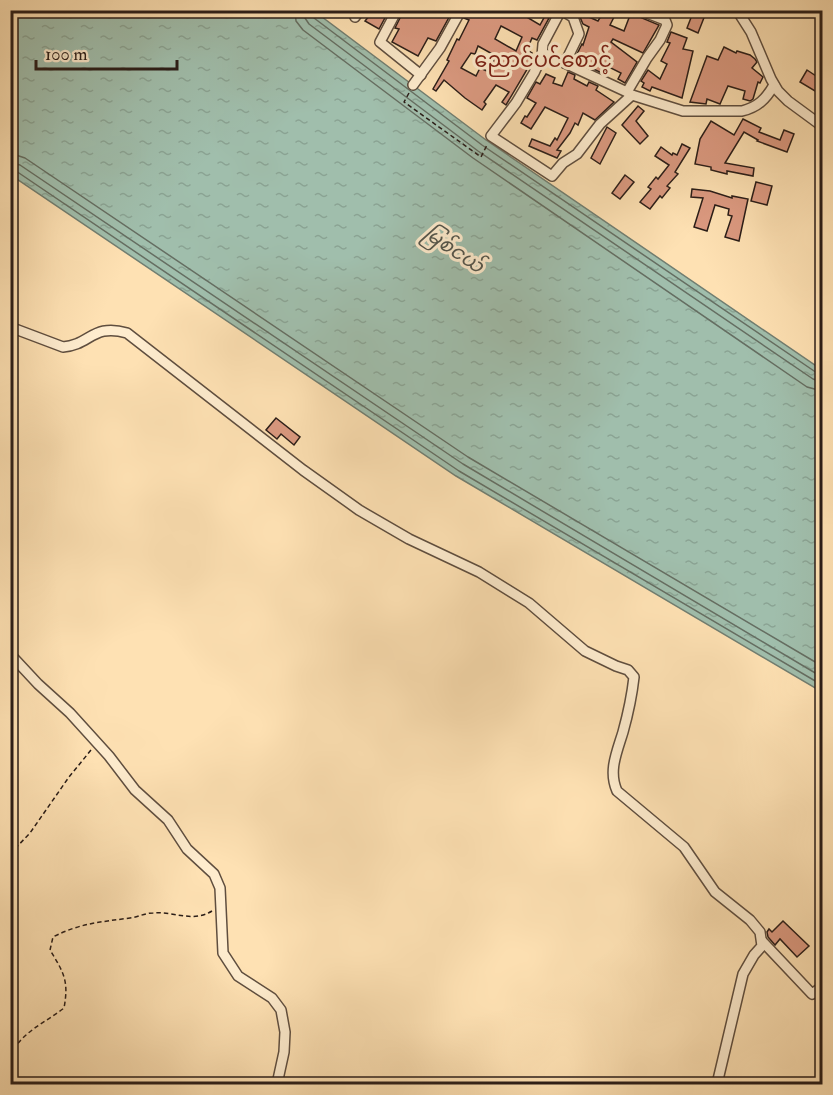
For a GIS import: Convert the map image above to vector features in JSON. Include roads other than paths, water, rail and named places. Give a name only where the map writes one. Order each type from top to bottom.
[{"type":"street","points":[[352,10],[355,17],[360,10]]},
{"type":"street","points":[[397,10],[380,42],[422,75]]},
{"type":"street","points":[[413,85],[449,33],[461,10]]},
{"type":"street","points":[[565,63],[579,34],[573,17],[561,10],[543,44],[543,53],[523,93],[491,136],[552,176],[562,163],[577,154],[600,124],[630,93],[647,58],[660,40],[667,25],[665,20],[639,10]]},
{"type":"street","points":[[737,10],[751,32],[774,85],[788,101],[822,126]]},
{"type":"street","points":[[543,53],[630,93],[683,111],[750,109],[765,100],[774,85]]},
{"type":"street","points":[[10,327],[63,347],[70,346],[100,330],[126,333],[303,470],[359,510],[409,539],[479,572],[529,603],[585,651],[628,670],[634,676],[612,781],[617,791],[684,847],[715,892],[750,920],[760,932],[762,941],[762,946],[743,974],[717,1084]]},
{"type":"street","points":[[10,654],[97,742],[135,790],[168,820],[187,849],[214,874],[222,899],[223,953],[238,976],[272,998],[281,1010],[285,1032],[284,1052],[277,1084]]},
{"type":"street","points":[[762,941],[812,994],[822,987]]},
{"type":"water","name":"မြစ်ငယ်","points":[[10,11],[314,11],[486,140],[822,370],[822,692],[456,476],[11,175]]},
{"type":"district","name":"ညောင်ပင်စောင့်","points":[[543,60]]}]
